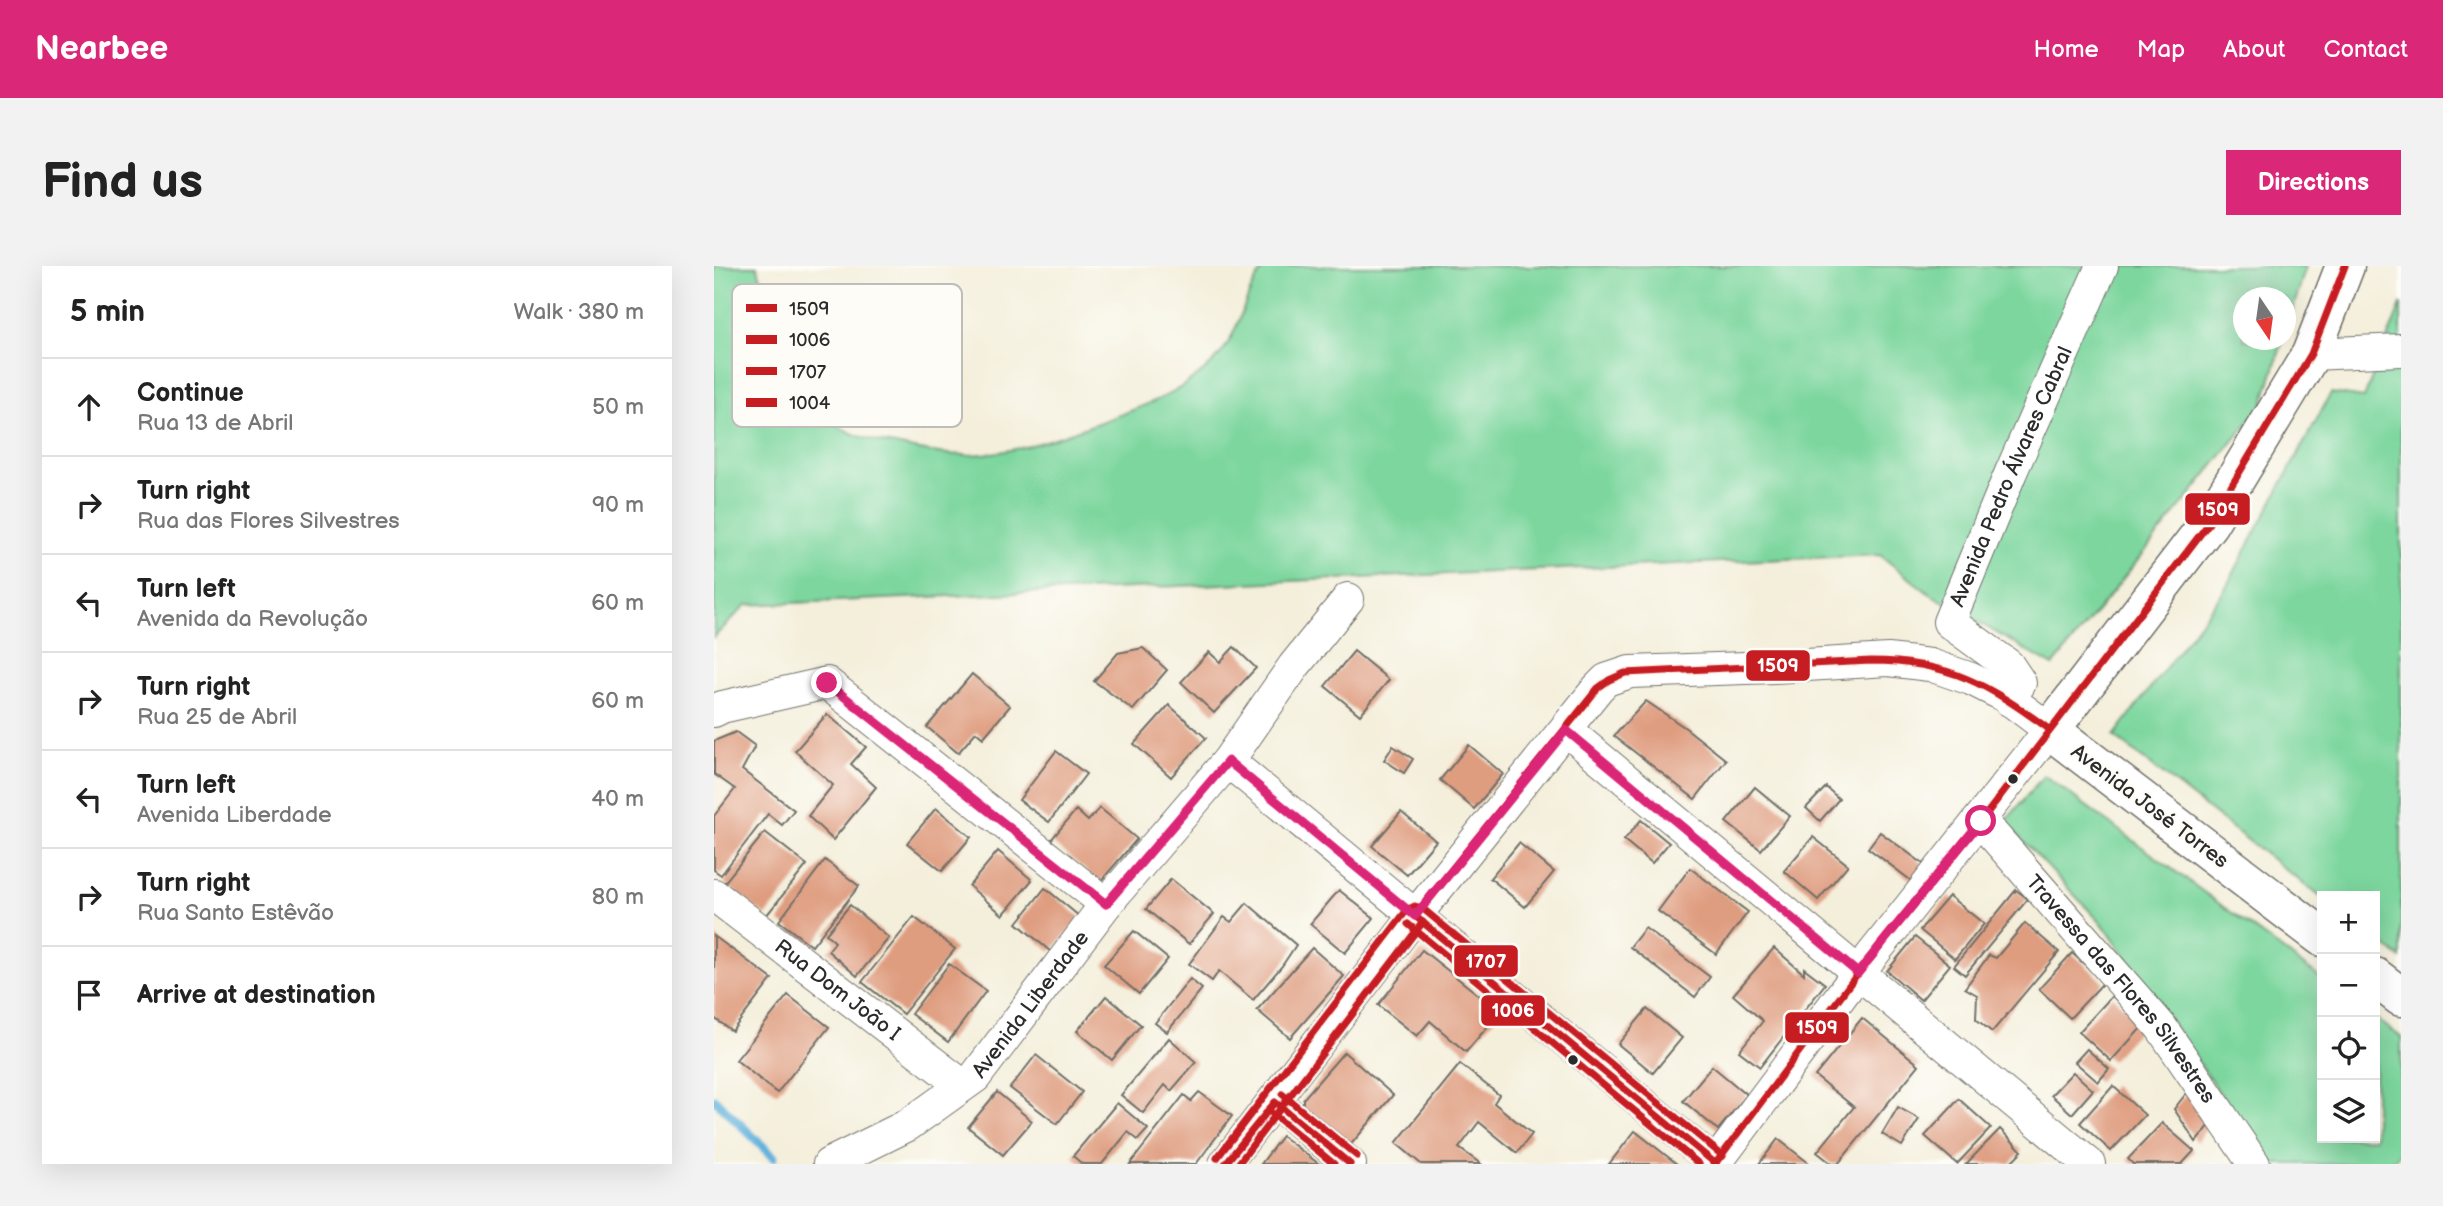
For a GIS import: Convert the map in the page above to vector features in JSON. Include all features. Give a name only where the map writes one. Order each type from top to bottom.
[{"type":"street","name":"Avenida Pedro Álvares Cabral","points":[[2009,700],[2020,683],[2008,665],[1949,622],[2011,472],[2102,266]]},
{"type":"street","name":"Avenida José Torres","points":[[2317,933],[2050,730],[2209,523],[2311,354],[2345,266]]},
{"type":"street","points":[[2311,354],[2401,350]]},
{"type":"street","name":"Avenida Liberdade","points":[[829,1164],[908,1125],[975,1077],[1106,904],[1228,761],[1294,666],[1348,599]]},
{"type":"street","points":[[1225,1164],[1415,916],[1606,680],[1630,672],[1888,660],[1930,665],[1972,679],[2009,700],[2050,730],[1981,821],[1858,973],[1715,1164],[1415,916],[1228,761]]},
{"type":"street","points":[[714,711],[827,683],[1106,904]]},
{"type":"street","points":[[1566,730],[2090,1164]]},
{"type":"street","name":"Travessa das Flores Silvestres","points":[[1981,821],[2161,1027],[2254,1164]]},
{"type":"street","name":"Rua Dom João I","points":[[714,895],[962,1085]]},
{"type":"street","points":[[2380,981],[2401,997]]},
{"type":"street","points":[[1275,1102],[1350,1164]]},
{"type":"green space","points":[[714,266],[757,266],[763,284],[732,284],[732,427],[840,427],[876,441],[934,452],[968,455],[1021,448],[1055,438],[1136,409],[1179,389],[1205,370],[1224,349],[1265,266],[2306,266],[2296,299],[2296,287],[2233,287],[2233,350],[2280,350],[2263,404],[2053,666],[1927,592],[1880,555],[746,605],[714,637]]},
{"type":"green space","points":[[2401,304],[2401,958],[2380,942],[2380,891],[2317,891],[2317,894],[2114,736],[2224,591],[2331,393],[2364,398]]},
{"type":"green space","points":[[2044,775],[2317,975],[2317,1143],[2380,1143],[2380,1022],[2401,1037],[2401,1151],[2391,1164],[2269,1164],[2104,926],[2005,822]]},
{"type":"building","points":[[1234,647],[1256,668],[1214,713],[1181,682],[1209,652],[1220,662]]},
{"type":"building","points":[[1143,648],[1167,670],[1133,710],[1094,681],[1118,653]]},
{"type":"building","points":[[1354,651],[1389,680],[1360,715],[1325,686]]},
{"type":"building","points":[[972,674],[1010,706],[983,738],[976,732],[958,753],[927,727]]},
{"type":"building","points":[[1646,701],[1726,760],[1695,799],[1614,736]]},
{"type":"building","points":[[1169,705],[1206,738],[1171,777],[1134,744]]},
{"type":"building","points":[[827,714],[866,747],[851,764],[876,787],[833,840],[808,816],[833,785],[795,751]]},
{"type":"building","points":[[736,732],[755,746],[742,770],[794,810],[782,825],[768,814],[721,875],[714,870],[714,816],[735,789],[714,774],[714,741]]},
{"type":"building","points":[[1469,745],[1503,774],[1474,809],[1440,780]]},
{"type":"building","points":[[1393,746],[1413,759],[1404,773],[1384,760]]},
{"type":"building","points":[[1056,751],[1086,774],[1049,822],[1019,800]]},
{"type":"building","points":[[1755,787],[1790,816],[1761,850],[1726,822]]},
{"type":"building","points":[[1826,787],[1839,799],[1820,821],[1806,808]]},
{"type":"building","points":[[936,808],[971,837],[942,871],[907,843]]},
{"type":"building","points":[[1100,808],[1137,839],[1100,882],[1050,841],[1076,810],[1088,821]]},
{"type":"building","points":[[1401,812],[1436,841],[1407,875],[1372,846]]},
{"type":"building","points":[[1641,820],[1669,843],[1652,863],[1624,840]]},
{"type":"building","points":[[765,832],[807,865],[766,916],[724,883]]},
{"type":"building","points":[[1880,832],[1926,866],[1913,882],[1868,848]]},
{"type":"building","points":[[1813,837],[1848,865],[1818,900],[1784,871]]},
{"type":"building","points":[[1519,843],[1554,872],[1525,907],[1490,878]]},
{"type":"building","points":[[998,851],[1032,880],[1003,915],[969,886]]},
{"type":"building","points":[[825,860],[859,886],[812,946],[779,921]]},
{"type":"building","points":[[1690,868],[1748,912],[1716,954],[1658,911]]},
{"type":"building","points":[[1171,879],[1214,914],[1189,944],[1146,909]]},
{"type":"building","points":[[1045,888],[1080,917],[1051,952],[1017,923]]},
{"type":"building","points":[[1339,890],[1374,918],[1345,953],[1310,924]]},
{"type":"building","points":[[2016,890],[2028,899],[1965,975],[1954,966]]},
{"type":"building","points":[[1949,896],[1984,924],[1955,959],[1920,930]]},
{"type":"building","points":[[1247,903],[1296,945],[1253,1000],[1219,971],[1212,981],[1189,964],[1224,917],[1231,922]]},
{"type":"building","points":[[850,905],[889,938],[857,976],[828,951],[835,942],[826,934]]},
{"type":"building","points":[[914,917],[955,949],[903,1014],[862,982]]},
{"type":"building","points":[[2025,923],[2059,952],[1992,1032],[1976,1019],[1977,995],[1965,988],[1989,955],[1996,958]]},
{"type":"building","points":[[1645,928],[1710,977],[1695,997],[1630,947]]},
{"type":"building","points":[[1134,931],[1168,959],[1139,994],[1104,965]]},
{"type":"building","points":[[714,936],[772,979],[732,1031],[714,1018]]},
{"type":"building","points":[[1915,937],[1950,965],[1921,1000],[1887,971]]},
{"type":"building","points":[[1312,948],[1344,976],[1290,1038],[1257,1010]]},
{"type":"building","points":[[1774,948],[1804,974],[1804,968],[1825,984],[1760,1067],[1739,1051],[1763,1021],[1733,995]]},
{"type":"building","points":[[1422,950],[1500,1012],[1466,1052],[1430,1021],[1417,1036],[1378,1005]]},
{"type":"building","points":[[2072,953],[2104,982],[2070,1018],[2039,989]]},
{"type":"building","points":[[949,964],[986,991],[948,1042],[911,1014]]},
{"type":"building","points":[[1190,979],[1202,989],[1167,1032],[1155,1023]]},
{"type":"building","points":[[788,995],[829,1027],[777,1093],[736,1060]]},
{"type":"building","points":[[1106,996],[1141,1025],[1112,1060],[1077,1031]]},
{"type":"building","points":[[2112,996],[2144,1025],[2111,1061],[2079,1032]]},
{"type":"building","points":[[1647,1009],[1682,1038],[1653,1073],[1618,1044]]},
{"type":"building","points":[[1862,1018],[1919,1065],[1838,1164],[1832,1164],[1817,1152],[1854,1107],[1815,1076]]},
{"type":"building","points":[[1169,1038],[1196,1062],[1171,1091],[1165,1085],[1143,1113],[1121,1095]]},
{"type":"building","points":[[2087,1049],[2109,1069],[2098,1082],[2075,1062]]},
{"type":"building","points":[[1344,1052],[1393,1095],[1347,1149],[1303,1111],[1303,1099]]},
{"type":"building","points":[[1036,1055],[1082,1092],[1057,1124],[1010,1088]]},
{"type":"building","points":[[1460,1064],[1499,1095],[1494,1103],[1532,1134],[1517,1153],[1479,1122],[1459,1148],[1481,1164],[1421,1164],[1396,1143]]},
{"type":"building","points":[[1712,1066],[1747,1095],[1718,1130],[1683,1101]]},
{"type":"building","points":[[2073,1072],[2093,1090],[2072,1114],[2051,1095]]},
{"type":"building","points":[[2113,1086],[2145,1115],[2111,1151],[2080,1123]]},
{"type":"building","points":[[2189,1090],[2211,1124],[2196,1142],[2174,1109]]},
{"type":"building","points":[[997,1092],[1032,1121],[1003,1155],[968,1127]]},
{"type":"building","points":[[1199,1092],[1232,1116],[1196,1164],[1130,1164],[1184,1095],[1191,1101]]},
{"type":"building","points":[[1959,1099],[1991,1128],[1957,1164],[1925,1136]]},
{"type":"building","points":[[1117,1103],[1148,1129],[1138,1140],[1128,1132],[1102,1164],[1082,1164],[1073,1156]]},
{"type":"building","points":[[1898,1107],[1919,1119],[1902,1146],[1882,1134]]},
{"type":"building","points":[[2162,1123],[2194,1151],[2182,1164],[2133,1164],[2128,1159]]},
{"type":"building","points":[[2000,1129],[2022,1151],[2009,1164],[1966,1164]]},
{"type":"building","points":[[1635,1131],[1677,1164],[1609,1164]]},
{"type":"building","points":[[1282,1136],[1319,1164],[1261,1164]]},
{"type":"building","points":[[1778,1139],[1810,1164],[1759,1164]]},
{"type":"waterway","points":[[714,1099],[774,1157]]},
{"type":"transit line","name":"1509","points":[[1715,1164],[1858,973],[1981,821],[2209,523],[2311,354],[2345,266]]},
{"type":"transit line","name":"1509","points":[[1716,1164],[1415,916],[1598,688],[1625,673],[1871,661],[1923,665],[1946,671],[1987,688],[2050,730]]},
{"type":"transit line","name":"1707","points":[[1217,1158],[1407,910],[1415,906],[1422,908],[1723,1156]]},
{"type":"transit line","name":"1006","points":[[1238,1164],[1423,922]]},
{"type":"transit line","name":"1006","points":[[1408,924],[1699,1164]]},
{"type":"transit line","name":"1707","points":[[1282,1094],[1357,1156]]},
{"type":"transit line","name":"1004","points":[[1225,1164],[1275,1102],[1350,1164]]},
{"type":"transit line","name":"1006","points":[[1268,1110],[1334,1164]]},
{"type":"route","points":[[827,683],[1106,904],[1228,761],[1415,916],[1566,730],[1858,973],[1981,821]]}]
